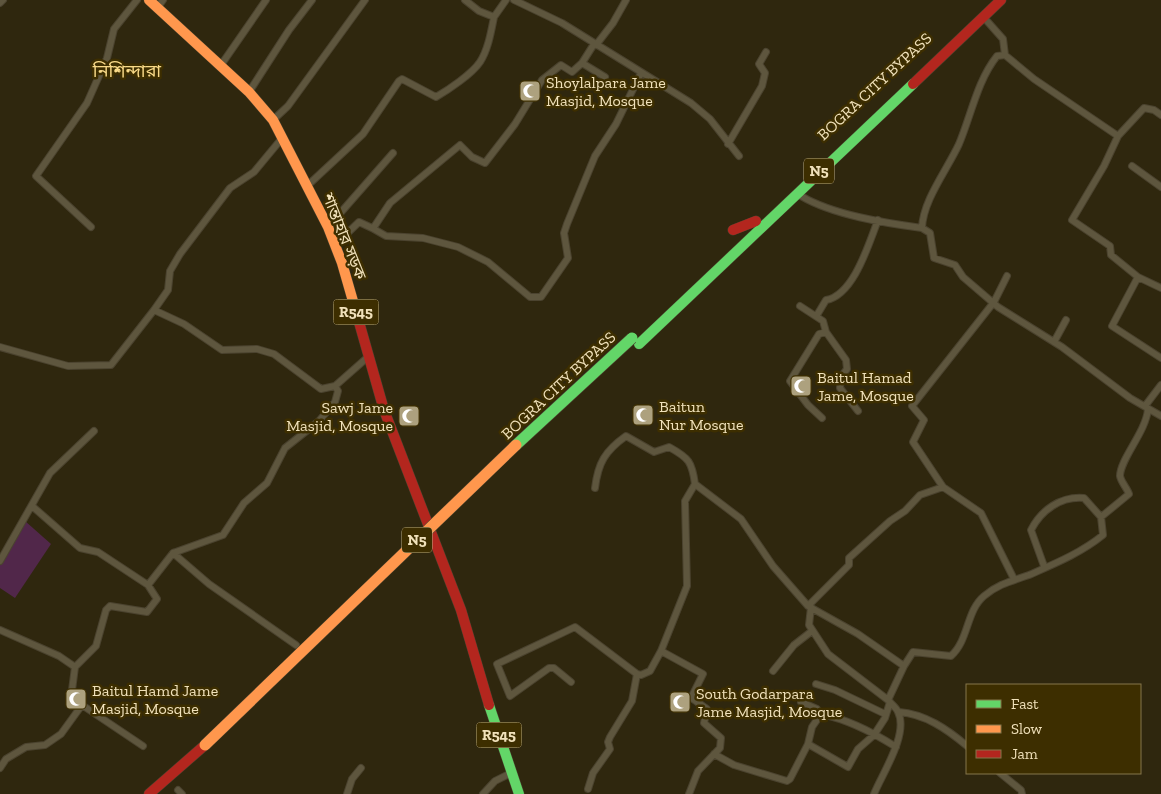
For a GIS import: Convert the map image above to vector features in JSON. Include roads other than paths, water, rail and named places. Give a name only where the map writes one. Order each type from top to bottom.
[{"type":"main road","name":"BOGRA CITY BYPASS","points":[[636,341],[756,221],[990,0]]},
{"type":"main road","name":"BOGRA CITY BYPASS","points":[[162,794],[208,747],[636,341],[1001,0]]},
{"type":"main road","name":"শান্তাহার সড়ক","points":[[156,2],[249,92],[273,120],[328,227],[384,410],[462,610],[479,675],[511,772]]},
{"type":"main road","points":[[733,230],[756,221]]},
{"type":"main road","name":"BOGRA CITY BYPASS","points":[[149,794],[208,747]]},
{"type":"main road","name":"R545","points":[[511,772],[519,794]]},
{"type":"street","points":[[0,3],[3,0]]},
{"type":"street","points":[[91,228],[36,176],[87,103],[106,58],[114,30],[137,0]]},
{"type":"street","points":[[221,65],[266,0]]},
{"type":"street","points":[[249,92],[289,30],[312,0]]},
{"type":"street","points":[[273,120],[288,106],[365,0]]},
{"type":"street","points":[[466,0],[494,17]]},
{"type":"street","points":[[307,186],[363,134],[399,81],[402,79],[436,97],[473,70],[480,62],[494,17],[506,0]]},
{"type":"street","points":[[514,0],[562,23],[691,104],[710,119],[739,156]]},
{"type":"street","points":[[372,228],[390,203],[460,145],[472,157],[485,163],[515,124],[542,80],[561,65],[572,72],[582,63],[613,23],[626,0]]},
{"type":"street","points":[[987,21],[1003,39],[1005,56]]},
{"type":"street","points":[[728,144],[762,86],[765,73],[759,64],[766,52]]},
{"type":"street","points":[[922,228],[923,214],[959,143],[984,79],[997,56],[1005,56],[1034,80],[1118,136]]},
{"type":"street","points":[[582,63],[604,77]]},
{"type":"street","points":[[335,245],[359,222],[386,236],[423,238],[449,243],[488,262],[530,297],[541,297],[568,258],[564,234],[567,224],[595,156],[616,124],[641,73]]},
{"type":"street","points":[[1161,115],[1154,110],[1144,108],[1118,136],[1104,166],[1072,220],[1110,246],[1111,255],[1138,277],[1161,288]]},
{"type":"street","points":[[0,347],[68,366],[111,365],[168,290],[170,271],[180,254],[230,188],[254,172],[283,137]]},
{"type":"street","points":[[328,227],[394,153]]},
{"type":"street","points":[[1132,166],[1161,187]]},
{"type":"street","points":[[801,196],[816,205],[832,211],[922,228],[930,233],[934,258],[955,265],[963,277],[1014,318],[1054,342],[1161,416]]},
{"type":"street","points":[[817,315],[826,300],[833,299],[860,269],[878,220]]},
{"type":"street","points":[[1006,276],[994,302],[912,406],[924,420],[913,442],[943,488],[982,514],[1014,579]]},
{"type":"street","points":[[1138,277],[1112,326],[1161,358]]},
{"type":"street","points":[[800,306],[817,315],[823,321],[826,332],[846,360],[847,368],[841,377],[840,388],[858,410]]},
{"type":"street","points":[[154,310],[184,324],[222,350],[265,351],[274,354],[321,389],[335,386],[369,356]]},
{"type":"street","points":[[1054,342],[1066,320]]},
{"type":"street","points":[[822,418],[808,405],[790,381],[819,334],[826,332]]},
{"type":"street","points":[[1101,517],[1129,494],[1121,480],[1122,469],[1141,432],[1146,407],[1161,385]]},
{"type":"street","points":[[148,585],[173,553],[223,535],[244,502],[267,483],[286,448],[320,421],[335,402],[338,391],[335,386]]},
{"type":"street","points":[[0,561],[50,473],[94,430]]},
{"type":"street","points":[[571,682],[554,668],[549,668],[510,696],[497,664],[575,628],[641,676],[650,671],[662,651],[688,586],[685,501],[695,484],[692,465],[683,455],[669,447],[654,452],[626,436],[610,447],[603,458],[597,472],[595,488]]},
{"type":"street","points":[[695,484],[741,519],[773,566],[809,607],[858,634],[904,666]]},
{"type":"street","points":[[943,488],[920,495],[905,511],[849,558],[846,568],[809,607],[809,625],[828,654],[889,701],[899,712],[928,720],[950,731],[966,745]]},
{"type":"street","points":[[808,744],[848,767],[858,749],[874,735],[885,718],[889,701],[904,666],[913,652],[951,656],[960,645],[975,608],[982,598],[998,585],[1014,579],[1088,547],[1103,535],[1101,517],[1084,498],[1078,497],[1060,501],[1042,515],[1031,530],[1044,566]]},
{"type":"street","points":[[32,506],[80,548],[98,552],[148,585],[156,602],[147,612],[110,606],[106,610],[96,646],[75,667],[72,690],[82,705],[144,746]]},
{"type":"street","points":[[173,553],[209,584],[296,645]]},
{"type":"street","points":[[0,630],[59,656],[75,667]]},
{"type":"street","points":[[773,671],[794,644],[812,631]]},
{"type":"street","points":[[662,651],[704,674],[693,697],[707,709],[704,723],[721,738],[720,748],[698,771],[689,794]]},
{"type":"street","points":[[588,790],[593,773],[610,749],[610,737],[632,701],[637,674]]},
{"type":"street","points":[[816,684],[835,690],[885,714]]},
{"type":"street","points":[[801,702],[817,709],[820,714],[835,717],[896,747]]},
{"type":"street","points":[[0,768],[6,759],[26,747],[45,745],[61,734],[82,705]]},
{"type":"street","points":[[874,794],[896,747],[899,730],[899,712]]},
{"type":"street","points":[[714,754],[734,765],[787,781],[808,744],[812,726],[820,714]]},
{"type":"street","points":[[347,794],[352,779],[361,768]]},
{"type":"street","points":[[483,794],[495,781],[511,772]]},
{"type":"street","points":[[1001,774],[1022,794]]},
{"type":"place","name":"Shoylalpara Jame Masjid, Mosque","points":[[530,91]]},
{"type":"place","name":"Baitul Hamad Jame, Mosque","points":[[801,386]]},
{"type":"place","name":"Baitun Nur Mosque","points":[[643,415]]},
{"type":"place","name":"Sawj Jame Masjid, Mosque","points":[[409,416]]},
{"type":"place","name":"Baitul Hamd Jame Masjid, Mosque","points":[[76,699]]},
{"type":"place","name":"South Godarpara Jame Masjid, Mosque","points":[[680,702]]},
{"type":"district","name":"নিশিন্দারা","points":[[127,71]]}]
